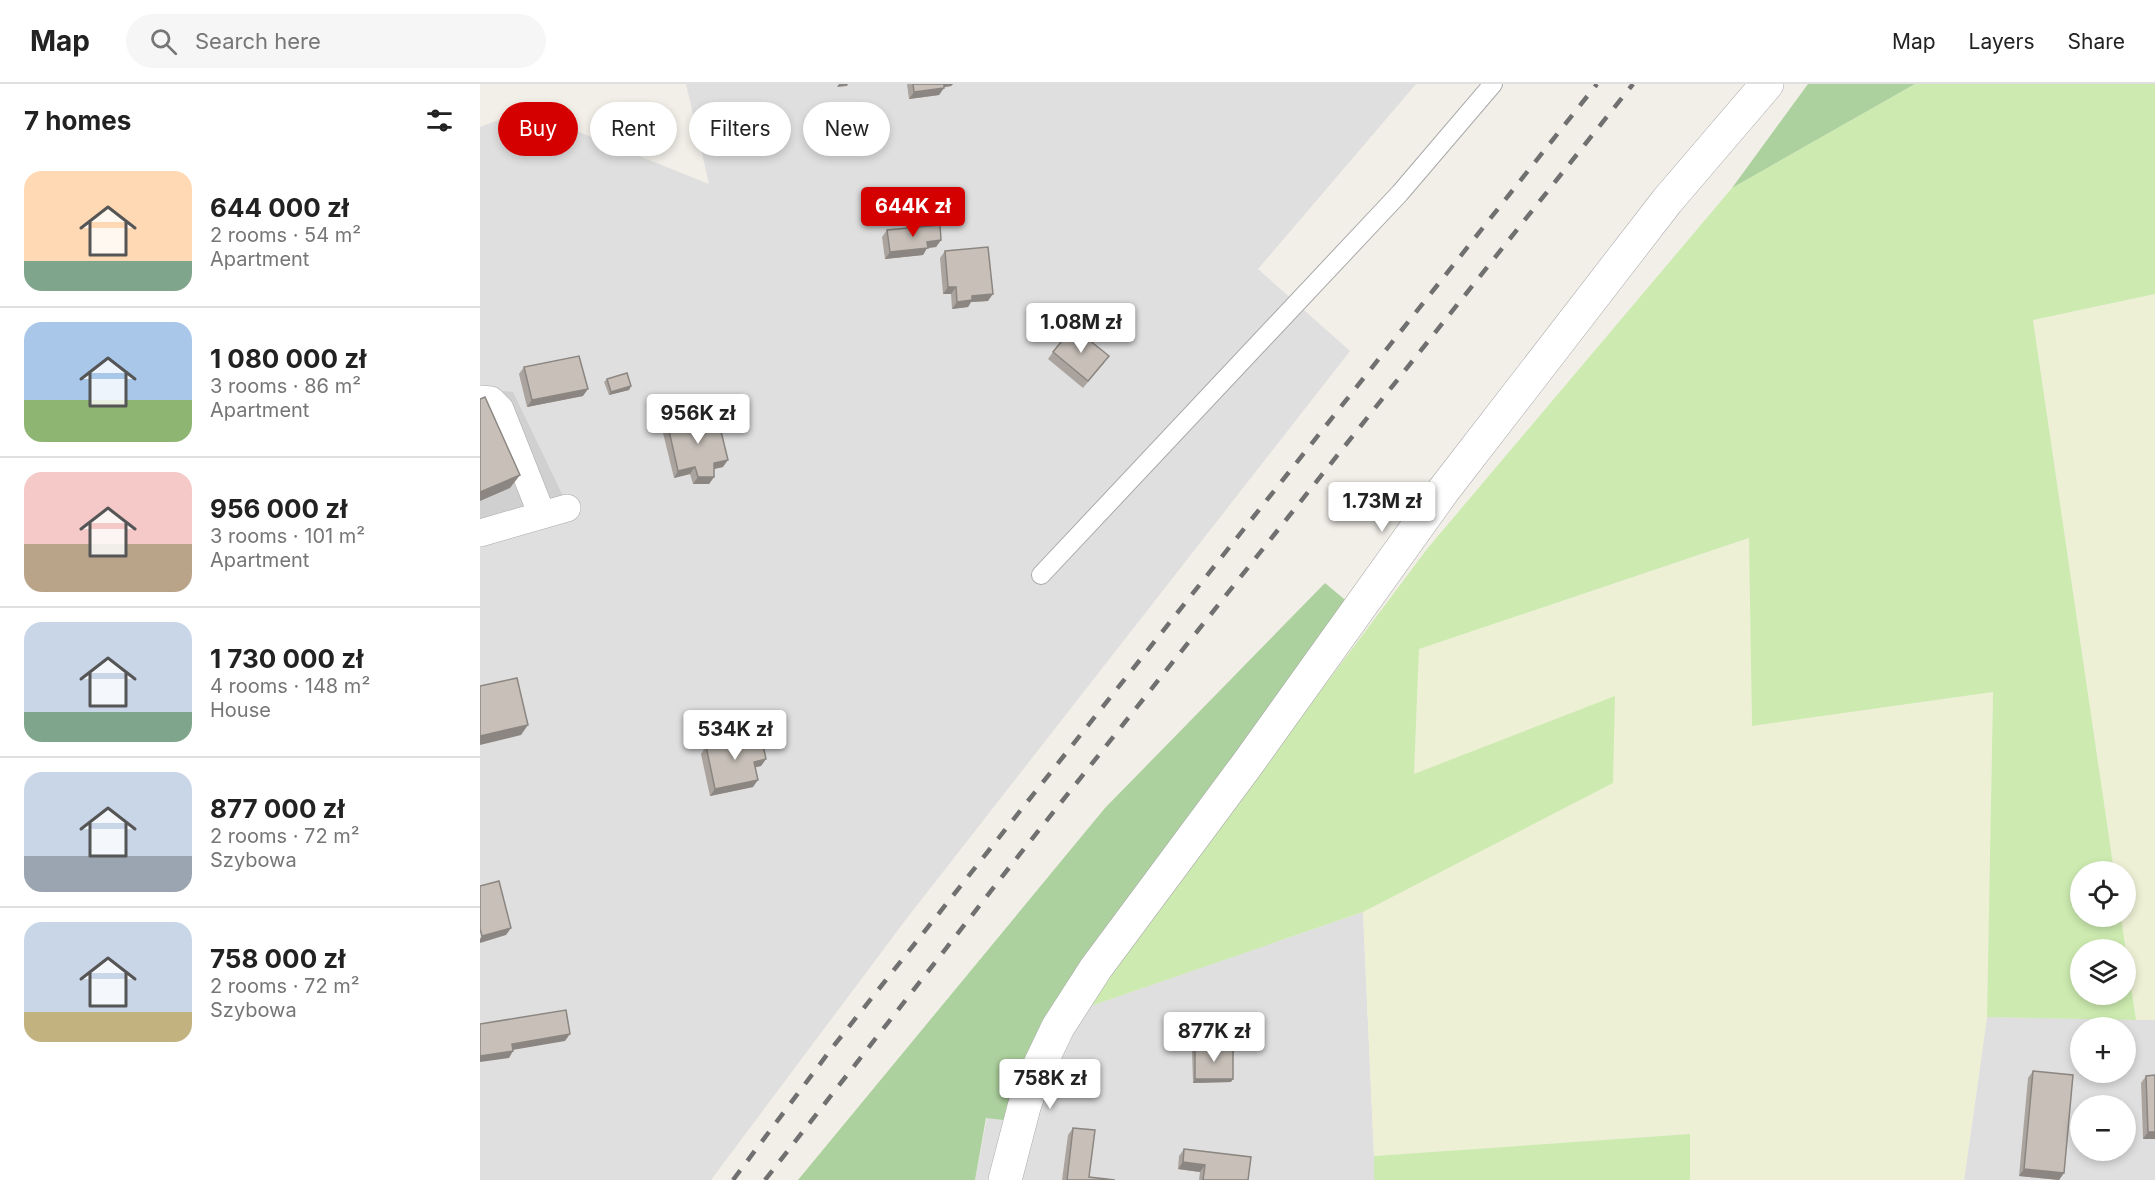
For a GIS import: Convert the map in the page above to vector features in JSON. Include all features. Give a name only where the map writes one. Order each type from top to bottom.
[{"type":"street","points":[[1005,1180],[1024,1107],[1039,1067],[1058,1027],[1096,969],[1246,766],[1443,491],[1667,201],[1767,84]]},
{"type":"street","points":[[480,399],[491,400],[500,409],[554,511],[480,533]]},
{"type":"lane","points":[[1041,575],[1400,193],[1493,84]]},
{"type":"shaded area","points":[[686,84],[1416,84],[1258,269],[1350,351],[907,918],[711,1180],[480,1180],[480,127],[498,120],[498,156],[578,156],[578,132],[590,136],[590,156],[639,156],[709,184],[703,156],[791,156],[791,102],[690,102]]},
{"type":"shaded area","points":[[480,388],[513,392],[563,496],[572,521],[543,520],[480,539]]},
{"type":"shaded area","points":[[1363,912],[1374,1180],[975,1180],[987,1117],[1012,1121],[1041,1023]]},
{"type":"shaded area","points":[[1987,1017],[2070,1018],[2070,1083],[2136,1083],[2136,1020],[2155,1020],[2155,1180],[1964,1180]]},
{"type":"green space","points":[[1808,84],[1915,84],[1732,188]]},
{"type":"green space","points":[[1915,84],[2155,84],[2155,294],[2033,320],[2113,861],[2070,861],[2070,927],[2123,927],[2124,939],[2070,939],[2070,1005],[2134,1005],[2136,1017],[1987,1017],[1993,692],[1752,726],[1749,538],[1419,649],[1414,774],[1615,696],[1613,783],[1363,912],[1082,1009],[1427,549],[1732,188]]},
{"type":"green space","points":[[2155,294],[2155,1020],[2136,1020],[2134,1005],[2136,1005],[2136,939],[2124,939],[2122,927],[2136,927],[2136,861],[2113,861],[2033,320]]},
{"type":"green space","points":[[1750,538],[1752,726],[1993,692],[1987,1017],[1964,1180],[1690,1180],[1689,1134],[1374,1156],[1363,912],[1613,783],[1614,697],[1414,775],[1419,649]]},
{"type":"green space","points":[[1325,583],[1350,604],[1041,1023],[1012,1121],[986,1118],[975,1180],[798,1180],[1105,808]]},
{"type":"green space","points":[[1690,1134],[1690,1180],[1374,1180],[1374,1156]]},
{"type":"building","points":[[913,84],[944,84],[944,88],[914,92]]},
{"type":"building","points":[[940,225],[941,240],[927,242],[928,248],[890,252],[887,230]]},
{"type":"building","points":[[988,247],[993,294],[972,296],[972,300],[957,302],[956,287],[948,287],[945,251]]},
{"type":"building","points":[[1073,327],[1109,356],[1088,381],[1053,352]]},
{"type":"building","points":[[579,356],[588,389],[532,400],[524,367]]},
{"type":"building","points":[[627,373],[631,386],[611,392],[607,379]]},
{"type":"building","points":[[485,397],[520,475],[480,492],[480,399]]},
{"type":"building","points":[[717,415],[728,460],[714,463],[714,477],[698,477],[695,467],[678,471],[668,426]]},
{"type":"building","points":[[517,678],[528,725],[480,736],[480,686]]},
{"type":"building","points":[[761,736],[766,759],[754,762],[758,780],[715,789],[706,746]]},
{"type":"building","points":[[499,881],[511,928],[482,936],[480,886]]},
{"type":"building","points":[[566,1010],[570,1034],[512,1044],[513,1051],[480,1056],[480,1024]]},
{"type":"building","points":[[1195,1047],[1233,1047],[1233,1079],[1195,1079]]},
{"type":"building","points":[[2033,1071],[2070,1075],[2070,1083],[2072,1083],[2064,1173],[2024,1169]]},
{"type":"building","points":[[2155,1075],[2155,1132],[2148,1132],[2146,1076]]},
{"type":"building","points":[[1073,1128],[1095,1130],[1089,1177],[1115,1180],[1067,1180]]},
{"type":"building","points":[[1184,1149],[1251,1157],[1248,1180],[1203,1180],[1205,1165],[1183,1162]]},
{"type":"railway","points":[[733,1180],[832,1048],[1597,84]]},
{"type":"railway","points":[[765,1180],[1012,864],[1633,84]]}]
